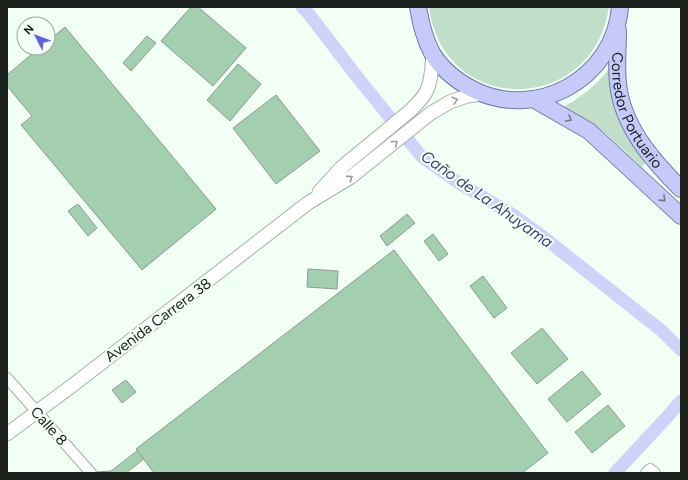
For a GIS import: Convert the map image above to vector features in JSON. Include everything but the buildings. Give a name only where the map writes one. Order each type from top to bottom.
[{"type":"main road","points":[[418,7],[422,30],[433,54],[446,71],[463,84],[482,94],[499,99],[517,101],[535,100],[558,93],[579,81],[597,64],[610,44],[619,14]]},
{"type":"main road","name":"Corredor Portuario","points":[[619,14],[618,84],[623,106],[634,133],[659,167],[681,189]]},
{"type":"main road","name":"Corredor Portuario","points":[[535,100],[590,131],[681,216]]},
{"type":"street","name":"Avenida Carrera 38","points":[[308,204],[342,167],[411,110],[427,90],[431,75],[433,54]]},
{"type":"street","name":"Avenida Carrera 38","points":[[7,434],[263,240],[308,204],[351,177],[422,121],[450,102],[467,96],[482,94]]},
{"type":"street","name":"Calle 8","points":[[7,378],[90,472]]},
{"type":"green space","points":[[429,7],[609,7],[597,43],[576,68],[549,84],[518,89],[488,84],[461,69],[440,43]]},
{"type":"green space","points":[[609,69],[623,126],[635,149],[646,162],[642,167],[603,131],[562,108],[588,91]]},
{"type":"waterway","name":"Caño de La Ahuyama","points":[[302,7],[422,157],[459,183],[510,213],[542,236],[662,331],[681,350]]},
{"type":"waterway","points":[[615,473],[681,401]]}]
